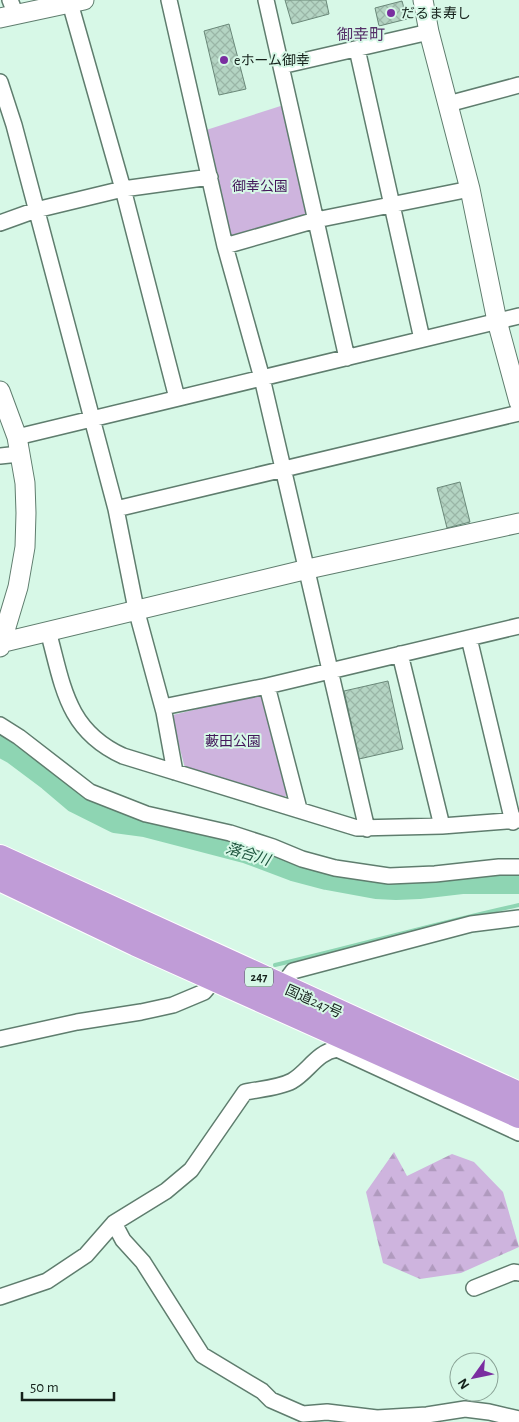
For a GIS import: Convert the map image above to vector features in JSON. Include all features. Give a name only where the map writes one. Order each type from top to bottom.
[{"type":"highway","name":"国道247号","points":[[0,857],[281,987],[519,1094]]},
{"type":"highway","name":"国道247号","points":[[0,879],[136,944],[519,1116]]},
{"type":"street","points":[[169,0],[225,246],[262,378],[308,569],[367,829]]},
{"type":"street","points":[[266,0],[347,358]]},
{"type":"street","points":[[423,0],[429,32],[470,189],[497,321],[519,402]]},
{"type":"street","points":[[9,11],[77,2],[177,398]]},
{"type":"street","points":[[282,66],[429,32]]},
{"type":"street","points":[[357,49],[422,339]]},
{"type":"street","points":[[0,82],[14,125],[116,509],[136,609],[163,707],[175,772]]},
{"type":"street","points":[[448,104],[519,85]]},
{"type":"street","points":[[0,224],[36,210],[123,189],[210,177]]},
{"type":"street","points":[[225,246],[316,220],[470,189]]},
{"type":"street","points":[[0,456],[18,446],[92,419],[519,316]]},
{"type":"street","points":[[0,390],[18,446],[25,484],[26,512],[25,547],[18,586],[1,644]]},
{"type":"street","points":[[116,509],[519,413]]},
{"type":"street","points":[[1,644],[136,609],[519,523]]},
{"type":"street","points":[[163,707],[267,686],[519,626]]},
{"type":"street","points":[[48,631],[68,704],[88,732],[111,750],[175,772],[357,828],[367,829],[516,821],[469,638]]},
{"type":"street","points":[[400,654],[442,826]]},
{"type":"street","points":[[267,686],[299,809]]},
{"type":"street","points":[[0,725],[19,737],[90,792],[146,814],[230,833],[302,859],[335,868],[389,876],[434,874],[491,868],[519,868]]},
{"type":"street","points":[[281,987],[293,971],[471,924],[519,918]]},
{"type":"street","points":[[0,1039],[173,1004],[204,992],[215,979]]},
{"type":"street","points":[[0,1297],[47,1280],[86,1255],[114,1223],[166,1191],[191,1170],[245,1092],[284,1084],[294,1080],[328,1051],[337,1049],[519,1133]]},
{"type":"street","points":[[114,1223],[123,1240],[143,1262],[202,1355],[254,1386],[271,1400],[303,1414],[327,1412],[377,1418],[427,1415],[465,1410],[489,1412],[519,1419]]},
{"type":"street","points":[[474,1288],[514,1272],[519,1273]]},
{"type":"green space","name":"御幸公園","points":[[290,103],[316,220],[225,246],[200,132]]},
{"type":"green space","name":"藪田公園","points":[[262,693],[288,794],[283,798],[185,768],[172,719],[173,715]]},
{"type":"green space","points":[[394,1152],[407,1176],[452,1154],[474,1162],[503,1192],[519,1247],[461,1273],[420,1279],[383,1263],[366,1192]]},
{"type":"building","points":[[285,0],[326,0],[329,14],[292,24]]},
{"type":"building","name":"だるま寿し","points":[[402,1],[407,19],[379,26],[375,8]]},
{"type":"building","name":"eホーム御幸","points":[[229,24],[246,89],[219,95],[204,31]]},
{"type":"building","points":[[460,482],[470,522],[447,528],[437,488]]},
{"type":"building","points":[[388,681],[403,749],[359,759],[344,691]]},
{"type":"waterway","name":"落合川","points":[[0,746],[13,753],[75,802],[115,822],[145,826],[245,852],[293,870],[327,879],[376,888],[396,889],[462,883],[519,883]]},
{"type":"waterway","points":[[275,965],[519,905]]},
{"type":"place","name":"だるま寿し","points":[[391,13]]},
{"type":"place","name":"eホーム御幸","points":[[224,60]]},
{"type":"district","name":"御幸町","points":[[361,34]]}]
